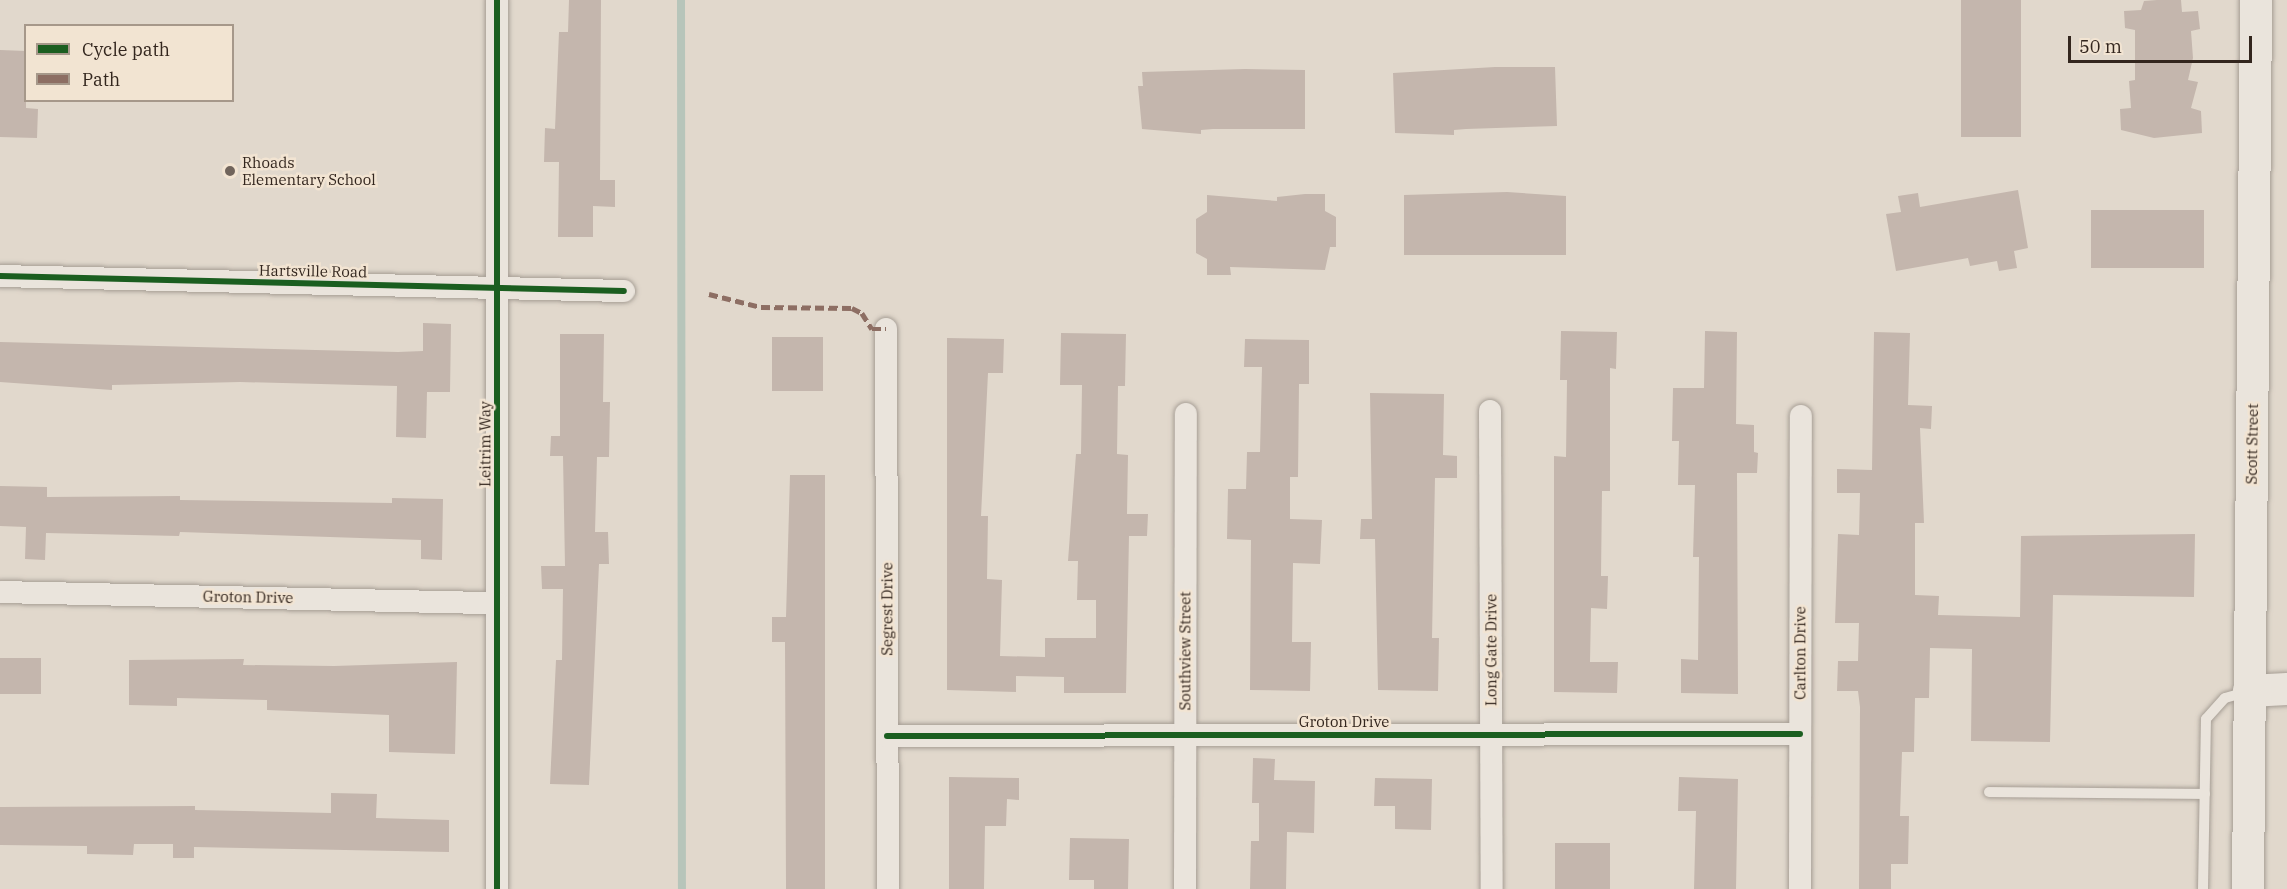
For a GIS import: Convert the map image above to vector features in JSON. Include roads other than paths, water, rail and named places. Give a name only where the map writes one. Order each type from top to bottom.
[{"type":"main road","name":"Scott Street","points":[[2248,889],[2256,0]]},
{"type":"main road","points":[[2249,692],[2287,689]]},
{"type":"street","name":"Leitrim Way","points":[[497,0],[497,889]]},
{"type":"street","name":"Hartsville Road","points":[[0,276],[624,291]]},
{"type":"street","name":"Segrest Drive","points":[[886,329],[888,889]]},
{"type":"street","name":"Long Gate Drive","points":[[1490,411],[1492,889]]},
{"type":"street","name":"Southview Street","points":[[1185,889],[1186,414]]},
{"type":"street","name":"Carlton Drive","points":[[1800,889],[1801,416]]},
{"type":"street","name":"Groton Drive","points":[[0,592],[497,603]]},
{"type":"street","name":"Groton Drive","points":[[887,736],[1800,734]]},
{"type":"lane","points":[[2203,889],[2206,719],[2225,698],[2249,692]]},
{"type":"lane","points":[[1989,792],[2205,794]]},
{"type":"waterway","points":[[681,0],[682,889]]},
{"type":"place","name":"Rhoads Elementary School","points":[[230,171]]}]
